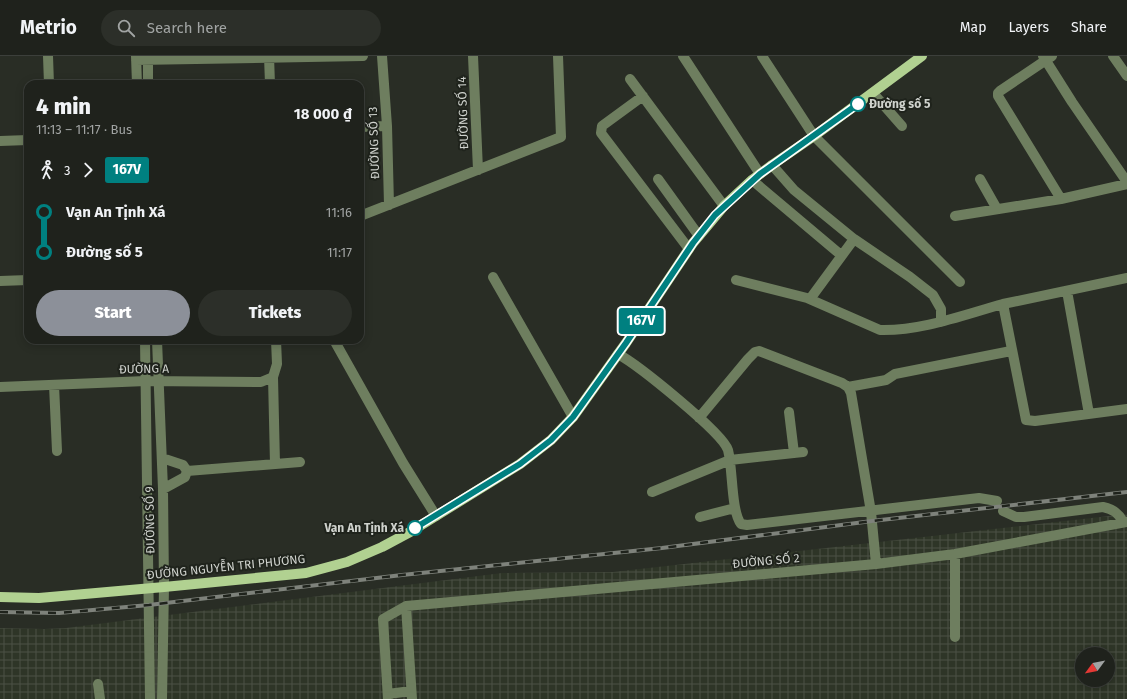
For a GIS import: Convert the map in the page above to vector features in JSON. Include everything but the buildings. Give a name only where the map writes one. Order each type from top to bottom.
[{"type":"main road","name":"ĐƯỜNG NGUYỄN TRI PHƯƠNG","points":[[0,597],[39,598],[292,575],[321,570],[347,562],[371,552],[436,516],[530,458],[551,440],[573,417],[618,354],[689,249],[724,206],[756,177],[922,56]]},
{"type":"street","points":[[48,56],[49,80]]},
{"type":"street","points":[[137,80],[136,58],[364,56]]},
{"type":"street","name":"ĐƯỜNG SỐ 13","points":[[382,56],[387,126],[389,204]]},
{"type":"street","name":"ĐƯỜNG SỐ 14","points":[[473,56],[478,170]]},
{"type":"street","points":[[364,214],[561,137],[558,56]]},
{"type":"street","points":[[683,56],[756,177],[841,255]]},
{"type":"street","points":[[762,56],[814,136],[960,282]]},
{"type":"street","points":[[1113,56],[1126,71]]},
{"type":"street","points":[[268,57],[270,80]]},
{"type":"street","points":[[148,58],[148,80]]},
{"type":"street","points":[[955,216],[1061,199],[1127,183],[1072,102],[1047,58],[1000,91],[998,96],[1061,199]]},
{"type":"street","points":[[630,79],[724,206]]},
{"type":"street","points":[[873,93],[902,126]]},
{"type":"street","points":[[643,96],[602,126],[601,133],[689,249]]},
{"type":"street","points":[[364,127],[387,126]]},
{"type":"street","points":[[0,141],[24,140]]},
{"type":"street","points":[[772,165],[794,190],[854,239],[933,294],[941,309],[941,322]]},
{"type":"street","points":[[658,179],[699,236]]},
{"type":"street","points":[[980,179],[997,209]]},
{"type":"street","points":[[810,299],[854,239]]},
{"type":"street","points":[[493,277],[573,417]]},
{"type":"street","points":[[736,280],[810,299],[880,330],[892,330],[941,322],[1003,304],[1127,278]]},
{"type":"street","points":[[0,281],[24,280]]},
{"type":"street","points":[[1067,291],[1089,414]]},
{"type":"street","points":[[1003,304],[1026,420],[1127,409]]},
{"type":"street","name":"ĐƯỜNG SỐ 9","points":[[145,344],[150,699]]},
{"type":"street","name":"ĐƯỜNG SỐ 9","points":[[157,344],[163,489],[164,587],[162,699]]},
{"type":"street","points":[[275,464],[273,377],[277,364],[276,344]]},
{"type":"street","points":[[336,344],[403,462],[436,516]]},
{"type":"street","points":[[699,418],[748,359],[755,352],[759,351],[842,383],[848,387],[851,393],[871,512],[876,564]]},
{"type":"street","points":[[848,387],[886,380],[895,374],[1012,351]]},
{"type":"street","points":[[618,354],[646,373],[699,418],[725,444],[730,460],[735,508],[738,521],[741,524],[747,525],[871,512],[979,498],[1024,517],[1103,507],[1114,511],[1125,522]]},
{"type":"street","name":"ĐƯỜNG A","points":[[0,387],[146,381],[261,382],[273,377]]},
{"type":"street","points":[[54,385],[57,451]]},
{"type":"street","points":[[652,492],[730,460],[798,453],[789,412]]},
{"type":"street","points":[[162,458],[183,465],[187,471]]},
{"type":"street","points":[[187,471],[300,462]]},
{"type":"street","points":[[163,489],[185,477],[187,471]]},
{"type":"street","points":[[700,517],[735,508]]},
{"type":"street","name":"ĐƯỜNG SỐ 2","points":[[406,606],[876,564],[955,554],[1125,522]]},
{"type":"street","points":[[955,554],[955,637]]},
{"type":"street","points":[[406,606],[411,695],[388,696],[383,619],[406,606]]},
{"type":"street","points":[[98,684],[100,699]]},
{"type":"shaded area","points":[[1127,514],[1127,699],[0,699],[0,628],[66,628],[502,573],[613,572]]},
{"type":"railway","points":[[0,612],[59,613],[149,605],[402,575],[662,548],[872,521],[1127,492]]},
{"type":"bus line","name":"167V","points":[[415,528],[530,458],[551,440],[573,417],[626,343],[693,243],[715,215],[752,180],[858,104]]},
{"type":"place","name":"Đường số 5","points":[[858,104]]},
{"type":"place","name":"Vạn An Tịnh Xá","points":[[415,528]]}]
